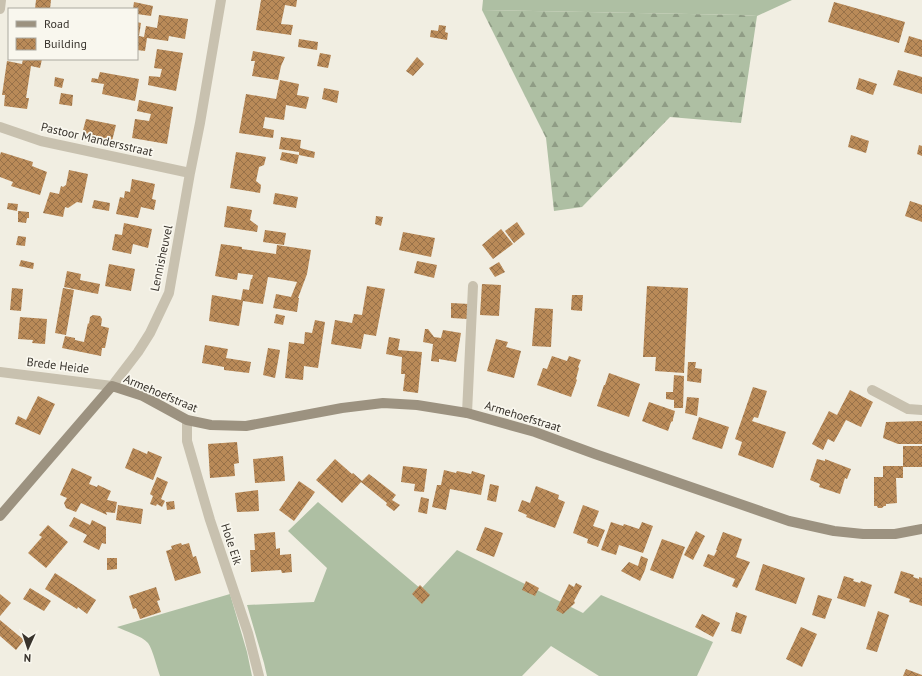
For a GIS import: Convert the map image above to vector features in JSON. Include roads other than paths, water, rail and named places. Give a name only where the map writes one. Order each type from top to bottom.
[{"type":"street","points":[[0,9],[2,0]]},
{"type":"street","name":"Lennisheuvel","points":[[0,516],[112,386],[138,352],[150,333],[169,293],[221,0]]},
{"type":"street","name":"Pastoor Mandersstraat","points":[[0,127],[41,141],[190,173]]},
{"type":"street","points":[[468,413],[473,286]]},
{"type":"street","name":"Brede Heide","points":[[0,372],[112,386]]},
{"type":"street","name":"Armehoefstraat","points":[[112,386],[143,396],[187,420],[211,425],[246,426],[342,408],[383,403],[417,405],[468,413],[535,432],[789,521],[834,531],[863,534],[895,534],[922,529]]},
{"type":"street","points":[[872,390],[908,408],[922,410]]},
{"type":"street","name":"Hole Eik","points":[[187,420],[187,441],[210,520],[248,632],[259,676]]}]
